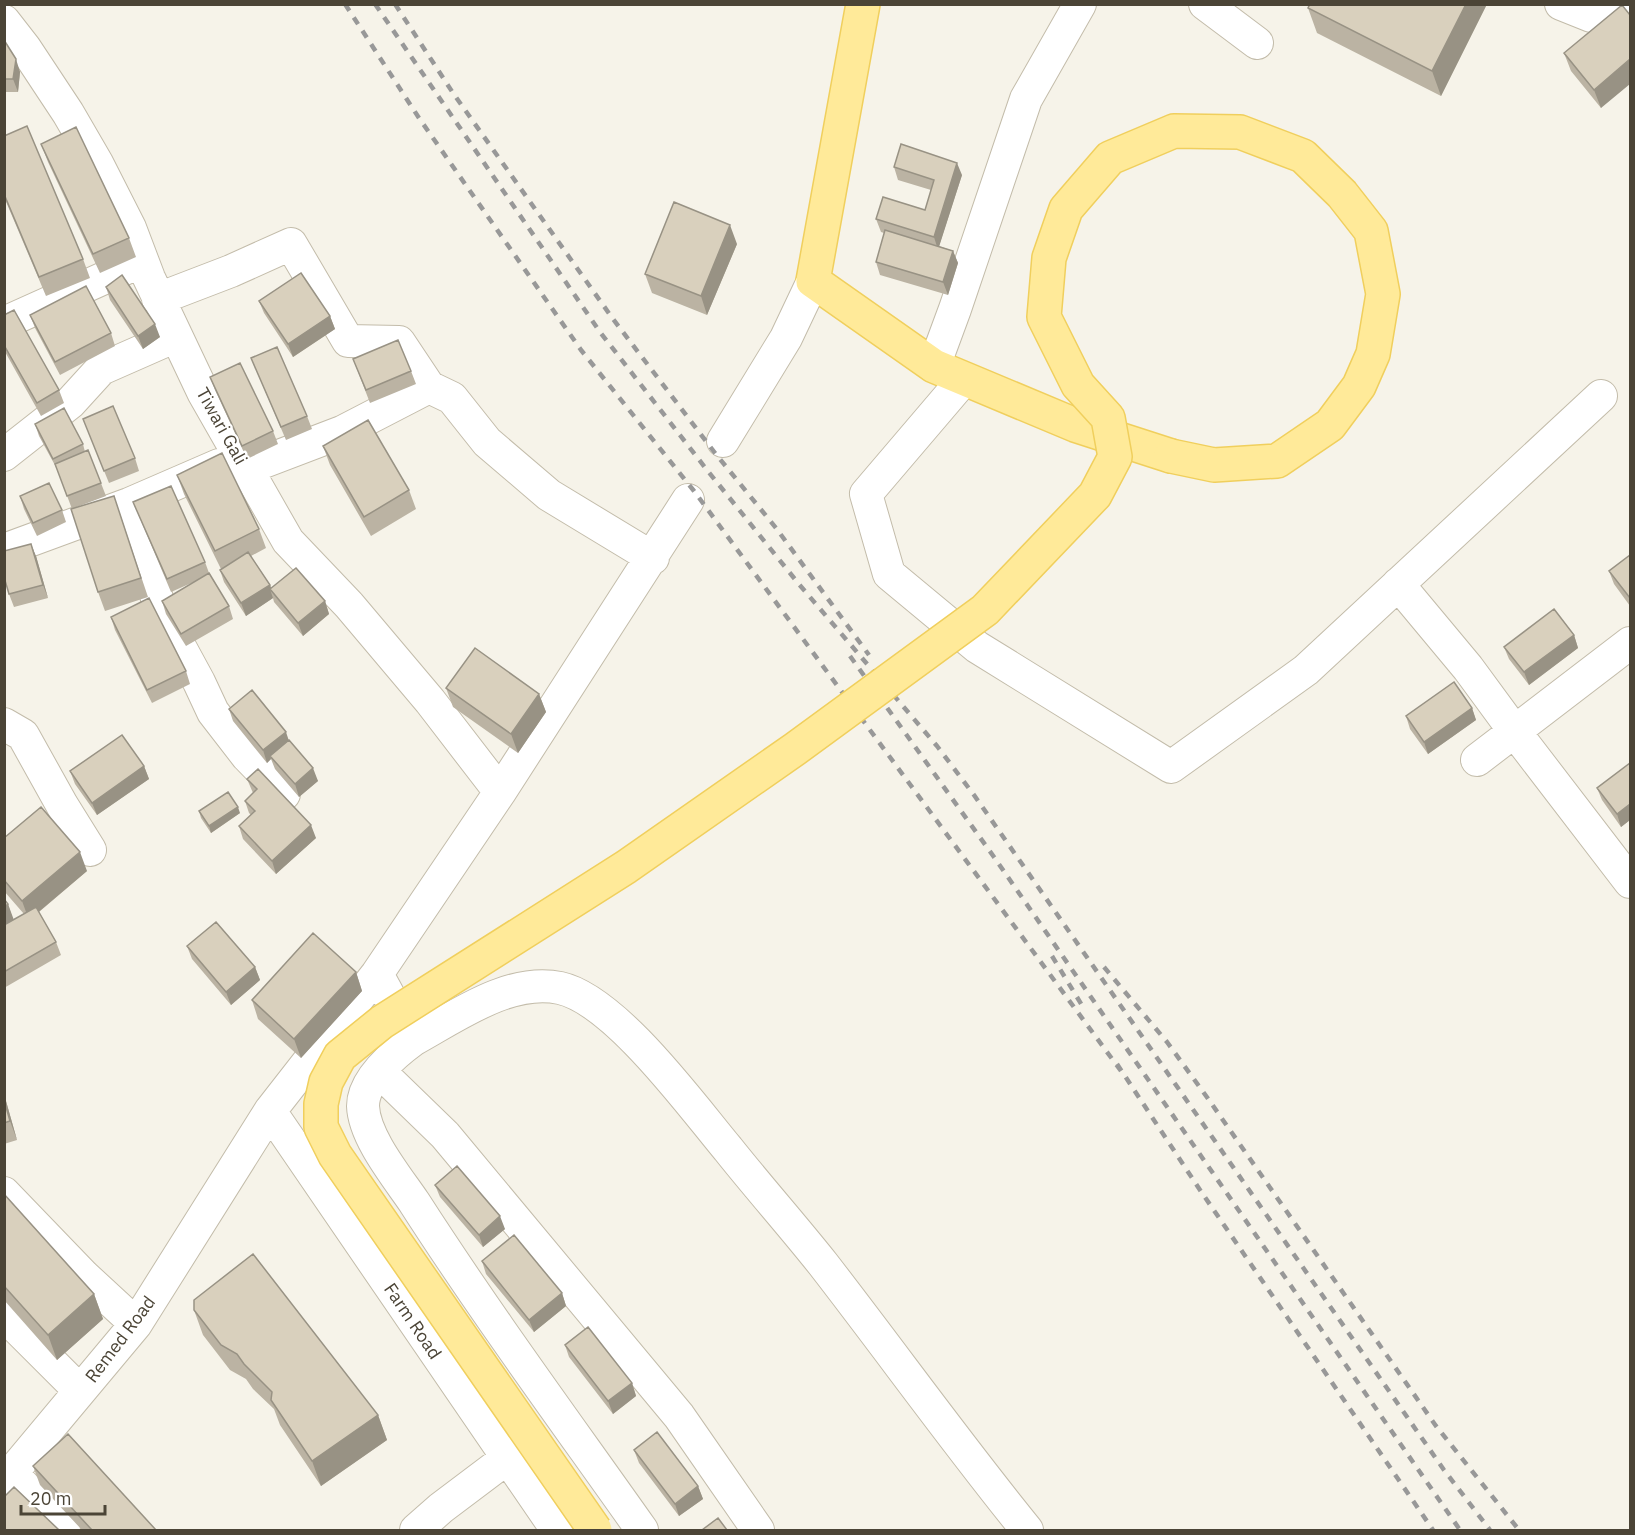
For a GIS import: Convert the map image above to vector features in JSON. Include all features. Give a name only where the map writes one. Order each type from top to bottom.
[{"type":"main road","points":[[595,1530],[335,1155],[321,1127],[321,1104],[326,1082],[340,1056],[382,1022],[626,867],[795,749],[985,610],[1095,495],[1115,458],[1108,418],[1078,385],[1044,316],[1049,258],[1066,208],[1110,158],[1174,131],[1240,132],[1303,156],[1342,194],[1371,231],[1383,294],[1373,354],[1359,386],[1330,425],[1277,461],[1214,465],[1171,456],[1075,425],[934,366],[813,281],[863,4]]},
{"type":"street","points":[[934,366],[1026,99],[1080,4]]},
{"type":"street","points":[[1205,4],[1257,43]]},
{"type":"street","points":[[1561,4],[1592,16],[1630,18]]},
{"type":"street","name":"Tiwari Gali","points":[[4,21],[25,48],[85,143],[130,228],[158,299],[203,392],[288,541],[357,614],[430,701],[500,792]]},
{"type":"street","points":[[158,299],[231,271],[291,244],[348,341],[399,342],[429,387],[452,398],[487,442],[549,495],[652,558]]},
{"type":"street","points":[[4,323],[142,261]]},
{"type":"street","points":[[723,441],[786,338],[813,281]]},
{"type":"street","points":[[4,455],[70,403],[101,369],[176,336]]},
{"type":"street","points":[[964,379],[866,494],[889,574],[977,647],[1171,767],[1306,670],[1601,396]]},
{"type":"street","points":[[4,550],[242,463],[342,432],[429,387]]},
{"type":"street","name":"Remed Road","points":[[8,1477],[136,1324],[270,1111],[377,974],[500,792],[688,500]]},
{"type":"street","points":[[129,504],[161,612],[213,712],[248,756],[284,794]]},
{"type":"street","points":[[1398,584],[1468,668],[1630,882]]},
{"type":"street","points":[[1477,760],[1630,643]]},
{"type":"street","points":[[4,724],[23,735],[90,850]]},
{"type":"street","points":[[377,974],[413,1040]]},
{"type":"street","points":[[642,1530],[439,1241],[375,1142],[366,1120],[363,1107],[365,1093],[392,1056],[413,1040],[497,994],[531,987],[560,988],[582,997],[604,1011],[655,1061],[822,1263],[1027,1530]]},
{"type":"street","points":[[379,1071],[445,1136],[679,1416],[758,1530]]},
{"type":"street","name":"Farm Road","points":[[270,1111],[506,1459],[557,1530]]},
{"type":"street","points":[[4,1193],[84,1276],[136,1324]]},
{"type":"street","points":[[4,1315],[80,1390]]},
{"type":"street","points":[[416,1530],[506,1459]]},
{"type":"street","points":[[8,1477],[64,1530]]},
{"type":"building","points":[[1310,4],[1466,4],[1432,71],[1308,8]]},
{"type":"building","points":[[1622,5],[1630,15],[1630,59],[1594,90],[1564,53]]},
{"type":"building","points":[[4,40],[16,59],[13,79],[4,79]]},
{"type":"building","points":[[27,126],[83,259],[39,277],[4,194],[4,136]]},
{"type":"building","points":[[76,127],[129,238],[93,254],[41,144]]},
{"type":"building","points":[[901,144],[957,163],[934,237],[876,219],[883,197],[925,210],[934,180],[894,167]]},
{"type":"building","points":[[674,202],[730,225],[701,296],[645,274]]},
{"type":"building","points":[[885,230],[953,251],[943,282],[876,262]]},
{"type":"building","points":[[301,273],[330,316],[288,344],[259,301]]},
{"type":"building","points":[[122,275],[155,324],[138,336],[106,287]]},
{"type":"building","points":[[86,286],[111,333],[55,362],[30,315]]},
{"type":"building","points":[[14,310],[59,390],[37,403],[4,345],[4,315]]},
{"type":"building","points":[[398,340],[411,371],[366,390],[353,359]]},
{"type":"building","points":[[277,347],[307,416],[281,427],[251,358]]},
{"type":"building","points":[[240,363],[273,431],[242,446],[210,377]]},
{"type":"building","points":[[113,406],[135,458],[104,471],[83,419]]},
{"type":"building","points":[[64,408],[83,444],[53,459],[35,424]]},
{"type":"building","points":[[368,420],[409,490],[364,517],[323,446]]},
{"type":"building","points":[[88,450],[101,483],[67,496],[55,464]]},
{"type":"building","points":[[222,453],[259,529],[215,551],[177,475]]},
{"type":"building","points":[[49,483],[62,510],[33,523],[20,496]]},
{"type":"building","points":[[171,486],[205,562],[167,579],[133,502]]},
{"type":"building","points":[[114,496],[141,578],[98,592],[71,509]]},
{"type":"building","points":[[31,544],[43,585],[9,594],[4,577],[4,551]]},
{"type":"building","points":[[248,552],[270,585],[241,603],[220,570]]},
{"type":"building","points":[[1630,555],[1630,598],[1609,571]]},
{"type":"building","points":[[296,568],[325,601],[298,623],[270,589]]},
{"type":"building","points":[[209,573],[229,606],[181,634],[162,601]]},
{"type":"building","points":[[149,598],[186,671],[147,690],[111,617]]},
{"type":"building","points":[[1554,609],[1574,635],[1524,672],[1504,647]]},
{"type":"building","points":[[475,648],[539,694],[511,734],[446,688]]},
{"type":"building","points":[[1454,682],[1472,708],[1424,742],[1406,716]]},
{"type":"building","points":[[252,690],[286,732],[263,750],[229,709]]},
{"type":"building","points":[[122,735],[144,766],[92,803],[70,771]]},
{"type":"building","points":[[289,740],[313,768],[295,784],[270,756]]},
{"type":"building","points":[[1630,763],[1630,804],[1617,814],[1597,788]]},
{"type":"building","points":[[258,769],[311,825],[272,861],[239,826],[255,811],[245,801],[257,789],[247,779]]},
{"type":"building","points":[[228,792],[238,807],[209,826],[199,811]]},
{"type":"building","points":[[41,807],[80,852],[22,901],[4,880],[4,838]]},
{"type":"building","points":[[36,907],[56,942],[4,972],[4,925]]},
{"type":"building","points":[[216,922],[255,967],[226,992],[187,946]]},
{"type":"building","points":[[313,933],[356,972],[294,1039],[252,1000]]},
{"type":"building","points":[[4,1100],[10,1121],[4,1123]]},
{"type":"building","points":[[457,1166],[500,1216],[479,1235],[435,1185]]},
{"type":"building","points":[[4,1194],[94,1294],[48,1335],[4,1286]]},
{"type":"building","points":[[514,1235],[562,1293],[529,1320],[482,1261]]},
{"type":"building","points":[[253,1254],[378,1415],[312,1461],[271,1400],[272,1392],[237,1354],[221,1345],[194,1310],[194,1300]]},
{"type":"building","points":[[588,1327],[632,1383],[608,1401],[565,1345]]},
{"type":"building","points":[[657,1432],[698,1486],[675,1504],[634,1450]]},
{"type":"building","points":[[68,1434],[156,1530],[92,1530],[33,1466]]},
{"type":"building","points":[[14,1487],[59,1530],[4,1530],[4,1497]]},
{"type":"building","points":[[718,1518],[727,1530],[702,1530]]},
{"type":"railway","points":[[345,4],[419,118],[581,350],[694,491],[1121,1071]]},
{"type":"railway","points":[[375,4],[600,332],[798,583],[937,746],[974,795],[1444,1470],[1490,1530]]},
{"type":"railway","points":[[395,4],[453,93],[613,319],[715,453],[776,528],[869,655]]},
{"type":"railway","points":[[850,656],[994,857],[1460,1530]]},
{"type":"railway","points":[[1052,956],[1083,1007]]},
{"type":"railway","points":[[1104,967],[1167,1042],[1436,1426],[1519,1530]]},
{"type":"railway","points":[[1117,1064],[1200,1190],[1433,1530]]}]
